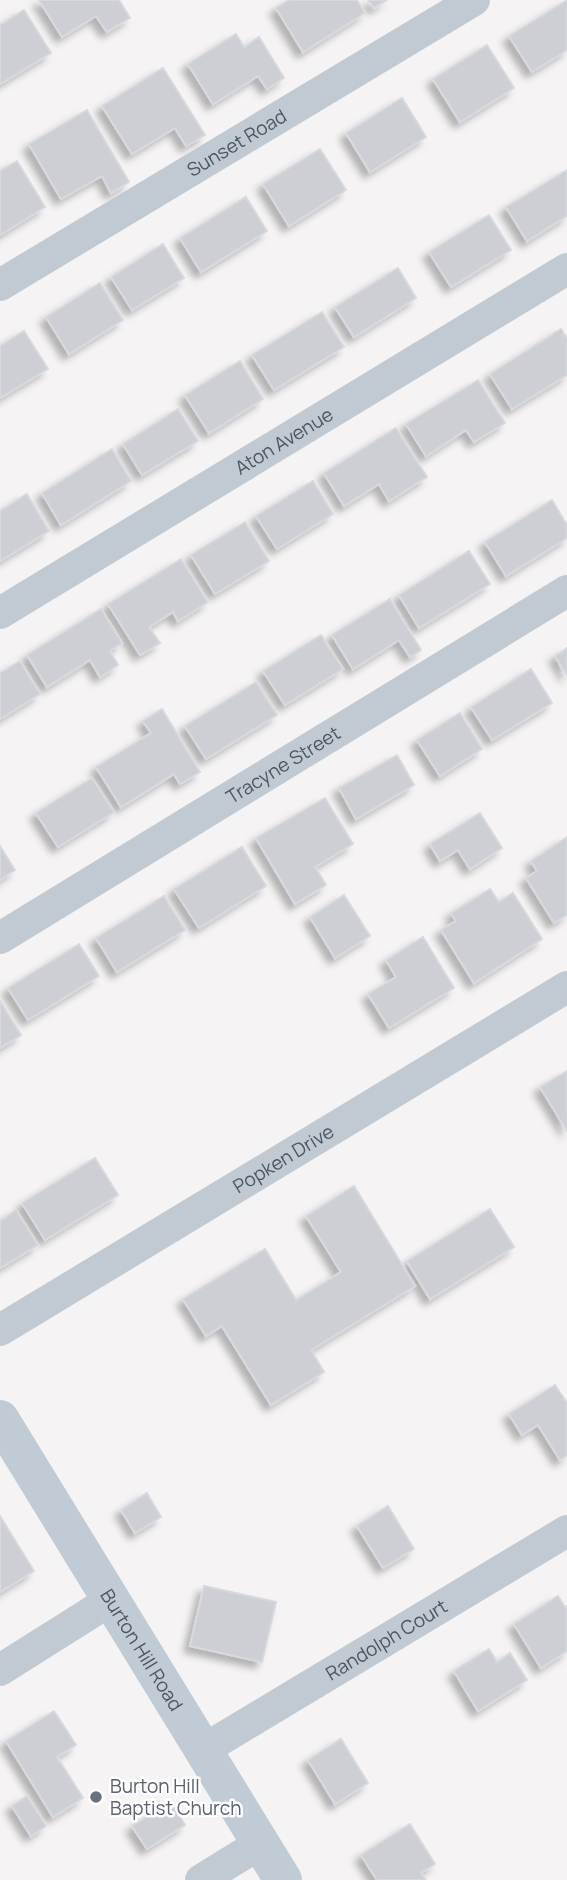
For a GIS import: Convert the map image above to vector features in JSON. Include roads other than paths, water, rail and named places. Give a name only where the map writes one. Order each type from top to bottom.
[{"type":"street","name":"Sunset Road","points":[[0,285],[474,0]]},
{"type":"street","name":"Aton Avenue","points":[[0,613],[567,269]]},
{"type":"street","name":"Tracyne Street","points":[[0,938],[567,592]]},
{"type":"street","name":"Popken Drive","points":[[0,1330],[567,987]]},
{"type":"street","name":"Burton Hill Road","points":[[0,1419],[284,1880]]},
{"type":"street","name":"Randolph Court","points":[[203,1750],[567,1531]]},
{"type":"street","points":[[0,1671],[111,1600]]},
{"type":"street","points":[[201,1880],[261,1843]]},
{"type":"place","name":"Burton Hill Baptist Church","points":[[96,1797]]}]
